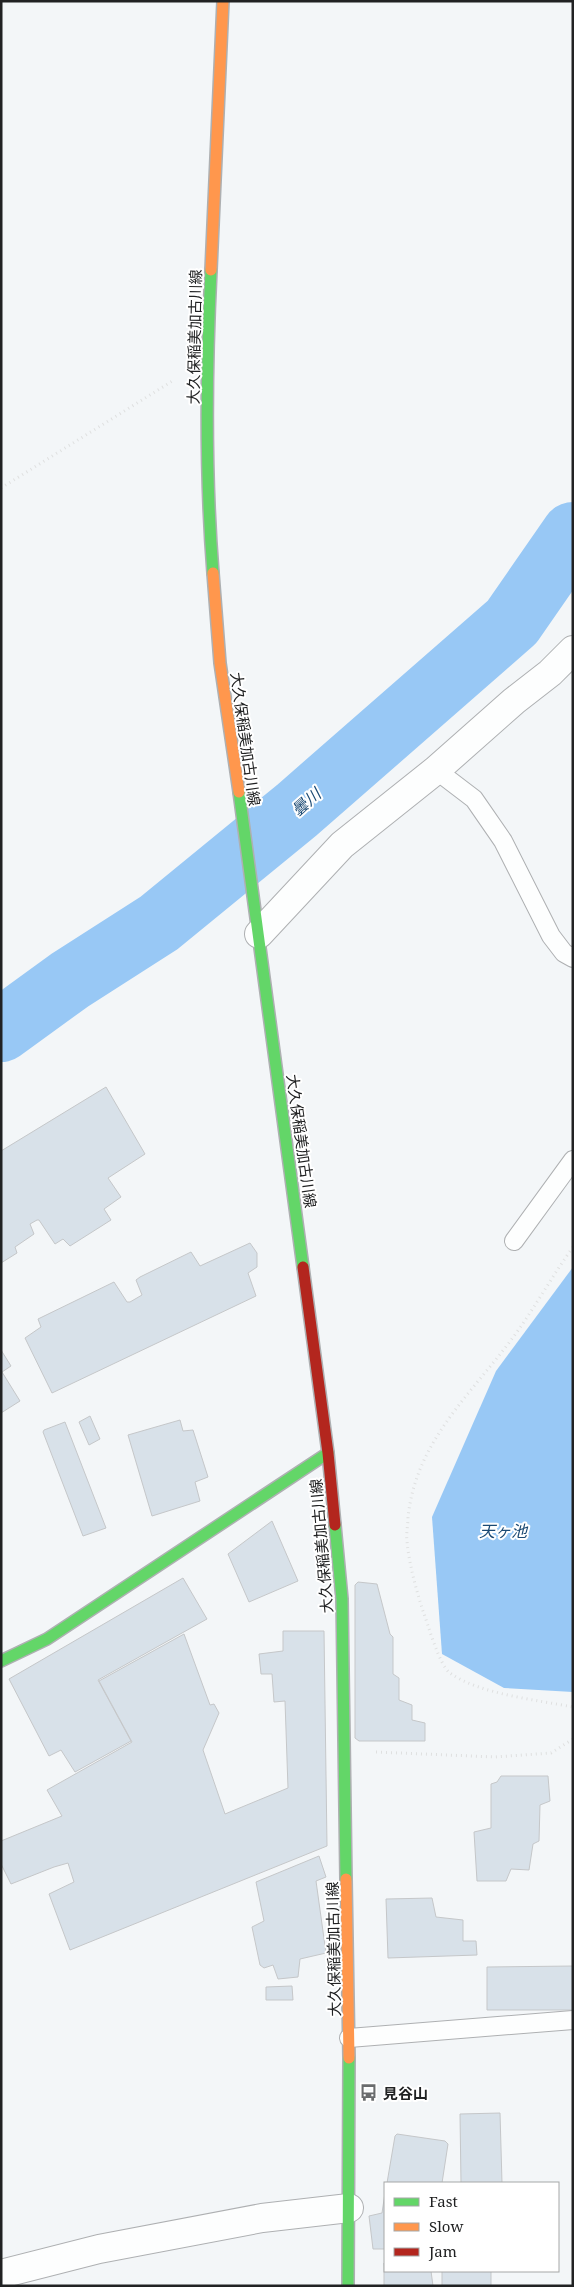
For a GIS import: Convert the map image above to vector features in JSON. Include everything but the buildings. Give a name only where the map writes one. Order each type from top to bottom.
[{"type":"main road","name":"大久保稲美加古川線","points":[[223,1],[207,359],[209,522],[220,663],[259,934],[328,1453],[342,1599],[346,1750],[349,2038],[348,2286]]},
{"type":"main road","points":[[1,1661],[47,1639],[328,1453]]},
{"type":"street","points":[[259,934],[342,845],[436,770],[514,701],[550,673],[573,650]]},
{"type":"street","points":[[1,2274],[99,2249],[262,2218],[349,2208]]},
{"type":"lane","points":[[436,770],[474,799],[503,841],[551,936],[564,953],[573,958]]},
{"type":"lane","points":[[514,1241],[573,1160]]},
{"type":"lane","points":[[349,2038],[573,2020]]},
{"type":"path","points":[[1,488],[207,359]]},
{"type":"path","points":[[573,1247],[548,1282],[525,1321],[492,1365],[451,1414],[429,1447],[417,1476],[410,1506],[406,1540],[418,1595],[435,1645],[448,1672],[471,1684],[508,1695],[573,1707]]},
{"type":"path","points":[[346,1750],[495,1757],[551,1753],[573,1739]]},
{"type":"water","name":"天ヶ池","points":[[573,1267],[573,1692],[504,1688],[442,1654],[432,1517],[496,1371]]},
{"type":"waterway","name":"曇川","points":[[1,1030],[70,980],[159,923],[297,810],[512,622],[573,534]]},
{"type":"traffic: fast","points":[[211,270],[207,422],[213,573]]},
{"type":"traffic: fast","points":[[239,792],[303,1267]]},
{"type":"traffic: fast","points":[[1,1661],[47,1639],[328,1453]]},
{"type":"traffic: fast","points":[[335,1525],[342,1599],[346,1879]]},
{"type":"traffic: fast","points":[[348,2286],[349,2058]]},
{"type":"traffic: slow","points":[[211,270],[223,1]]},
{"type":"traffic: slow","points":[[213,573],[220,663],[239,792]]},
{"type":"traffic: slow","points":[[346,1879],[349,2058]]},
{"type":"traffic: jam","points":[[303,1267],[328,1453],[335,1525]]},
{"type":"place","name":"見谷山","points":[[369,2093]]}]
